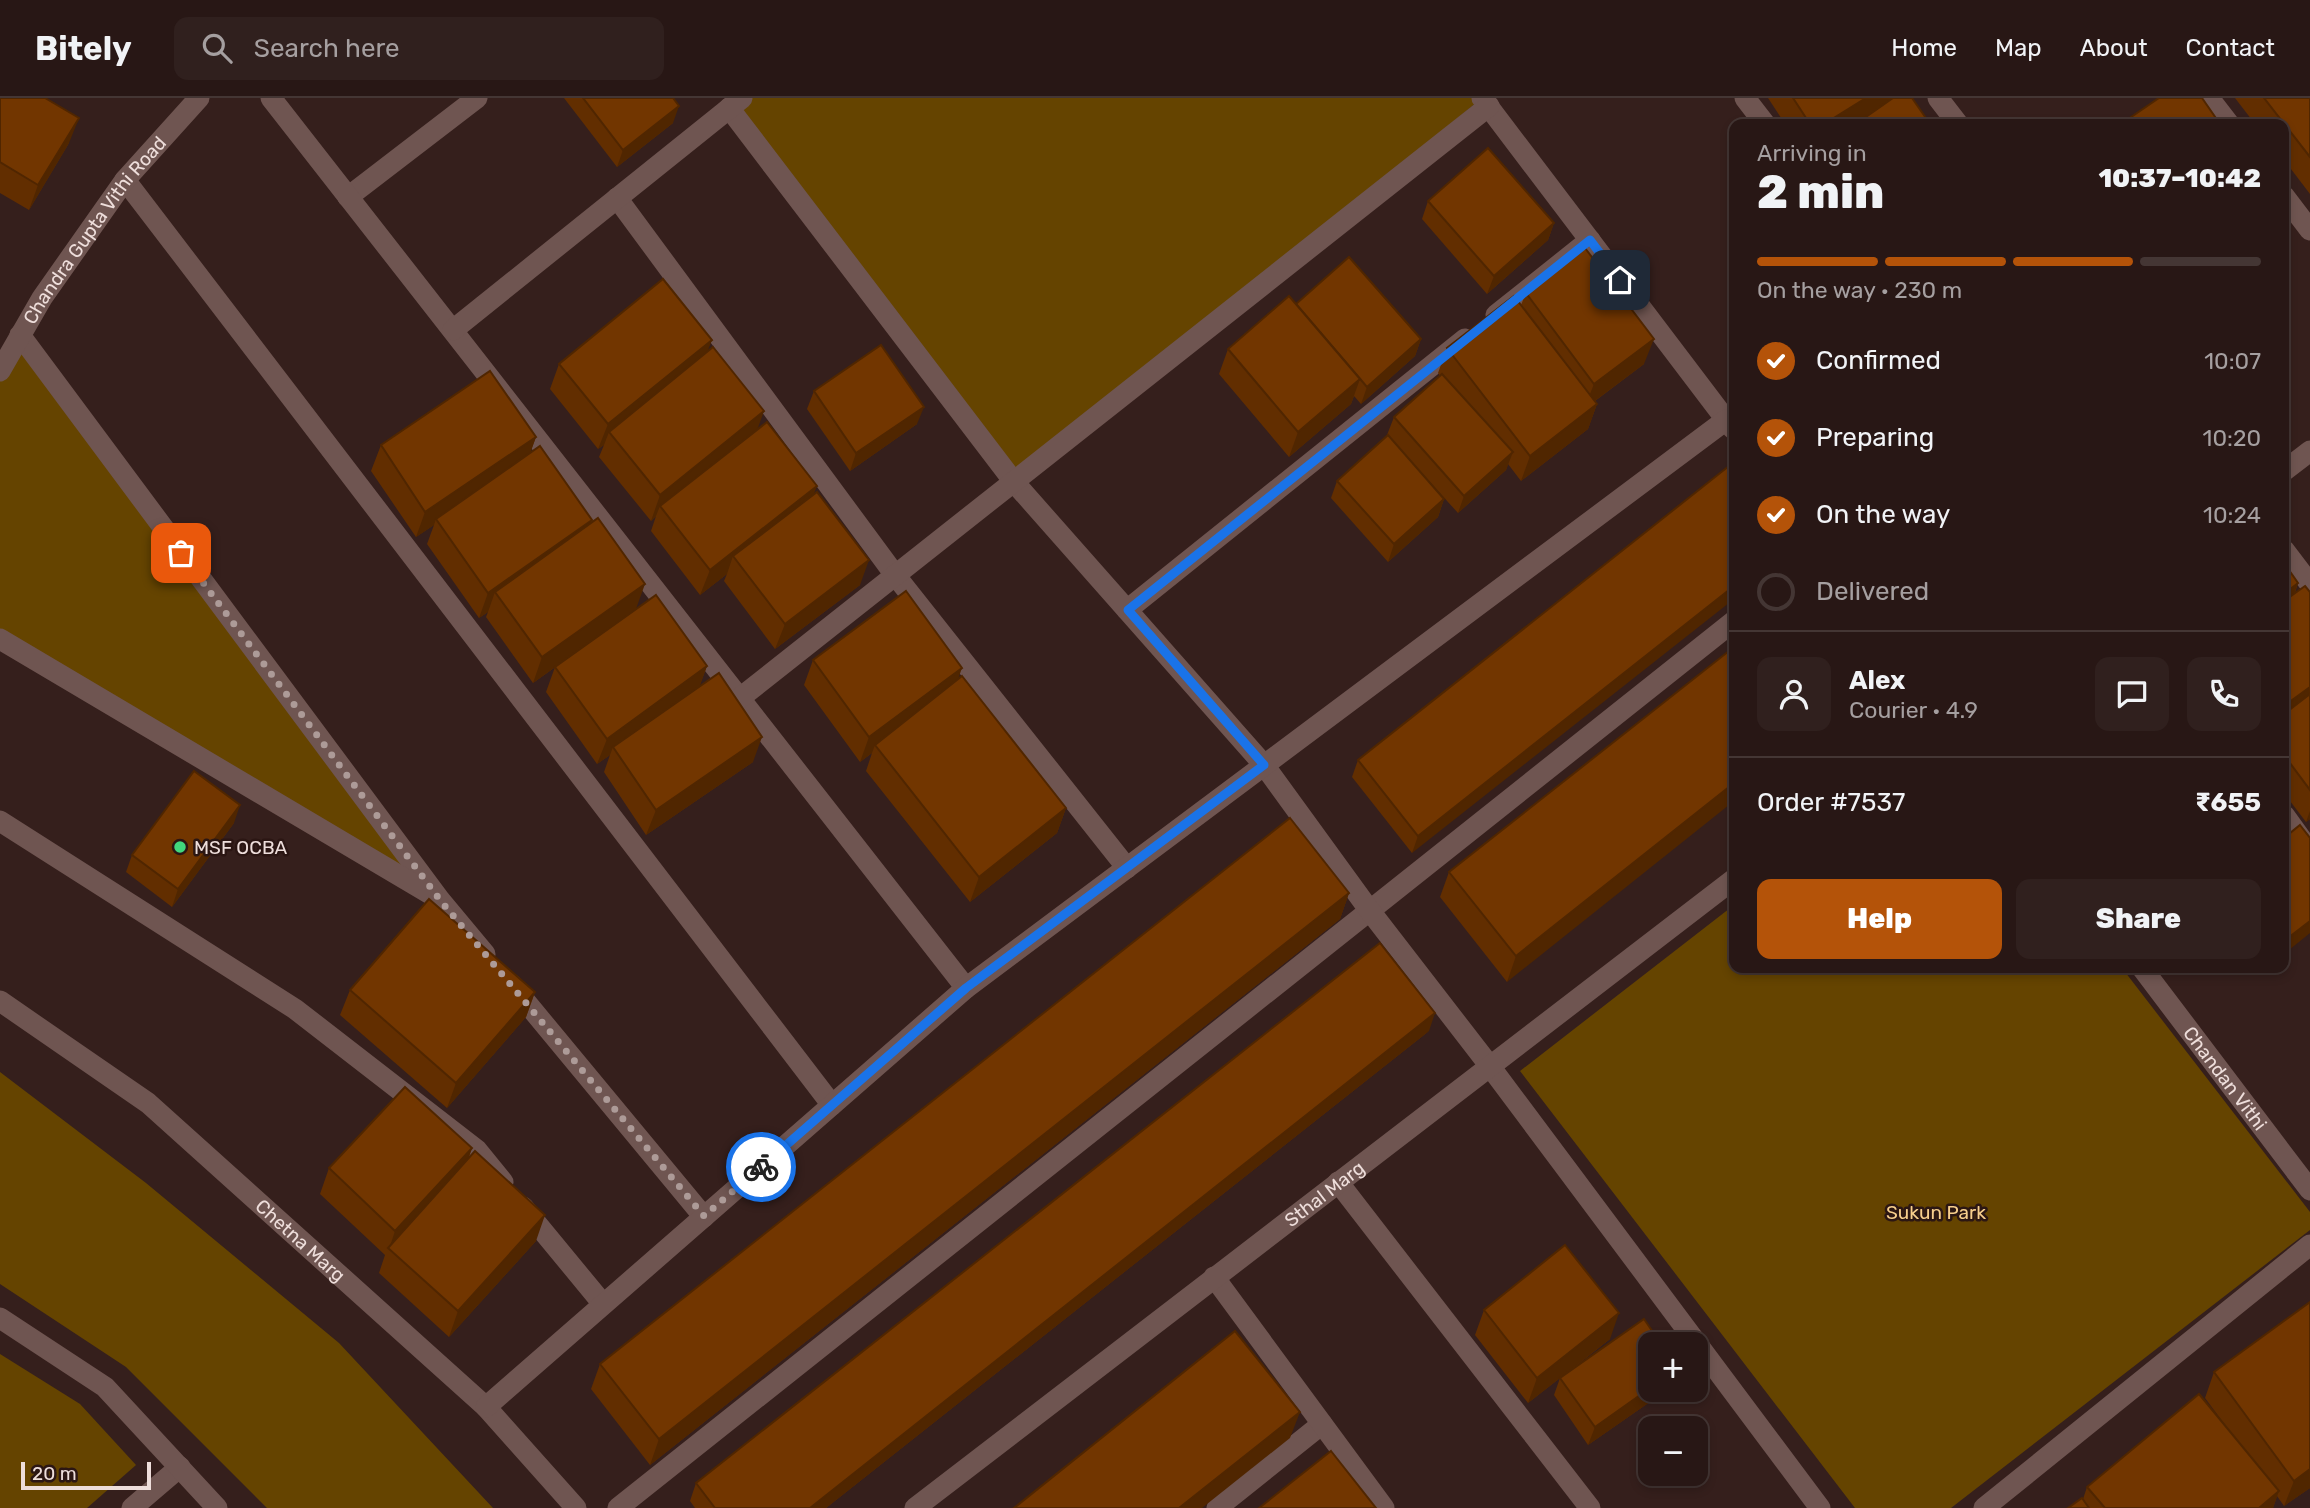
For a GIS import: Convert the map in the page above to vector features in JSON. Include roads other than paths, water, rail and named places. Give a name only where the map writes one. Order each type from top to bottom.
[{"type":"street","name":"Chandra Gupta Vithi Road","points":[[0,371],[42,298],[125,180],[199,98]]},
{"type":"street","points":[[271,98],[966,988]]},
{"type":"street","points":[[348,197],[477,98]]},
{"type":"street","points":[[1745,98],[1761,119]]},
{"type":"street","points":[[1938,98],[1954,119]]},
{"type":"street","points":[[2209,98],[2225,119]]},
{"type":"street","points":[[740,698],[1014,482],[1485,102],[1729,424]]},
{"type":"street","points":[[453,330],[735,103],[1014,482],[1264,765],[1370,911],[1489,1065],[1820,1508]]},
{"type":"street","points":[[125,180],[832,1105]]},
{"type":"street","points":[[617,198],[895,575],[1127,868]]},
{"type":"street","points":[[2289,203],[2310,230]]},
{"type":"street","points":[[1128,610],[1590,240]]},
{"type":"street","points":[[20,335],[440,900],[704,1216]]},
{"type":"street","points":[[486,1407],[966,988],[1264,765],[1729,426]]},
{"type":"street","points":[[2289,467],[2310,451]]},
{"type":"street","points":[[2289,557],[2310,584]]},
{"type":"street","points":[[618,1508],[1729,625]]},
{"type":"street","points":[[0,639],[440,900]]},
{"type":"street","points":[[0,821],[295,1009],[477,1150],[603,1304]]},
{"type":"street","points":[[2289,822],[2310,851]]},
{"type":"street","name":"Sthal Marg","points":[[915,1508],[1729,883]]},
{"type":"street","name":"Chandan Vithi","points":[[2146,973],[2310,1189]]},
{"type":"street","name":"Chetna Marg","points":[[0,1002],[148,1103],[486,1407],[576,1508]]},
{"type":"street","points":[[1338,1182],[1590,1508]]},
{"type":"street","points":[[1984,1508],[2310,1245]]},
{"type":"street","points":[[1214,1277],[1384,1508]]},
{"type":"street","points":[[0,1318],[105,1387],[217,1508]]},
{"type":"street","points":[[1217,1508],[1322,1424]]},
{"type":"street","points":[[132,1508],[180,1467]]},
{"type":"place","name":"MSF OCBA","points":[[180,847]]},
{"type":"park label","name":"Sukun Park","points":[[1936,1212]]}]
